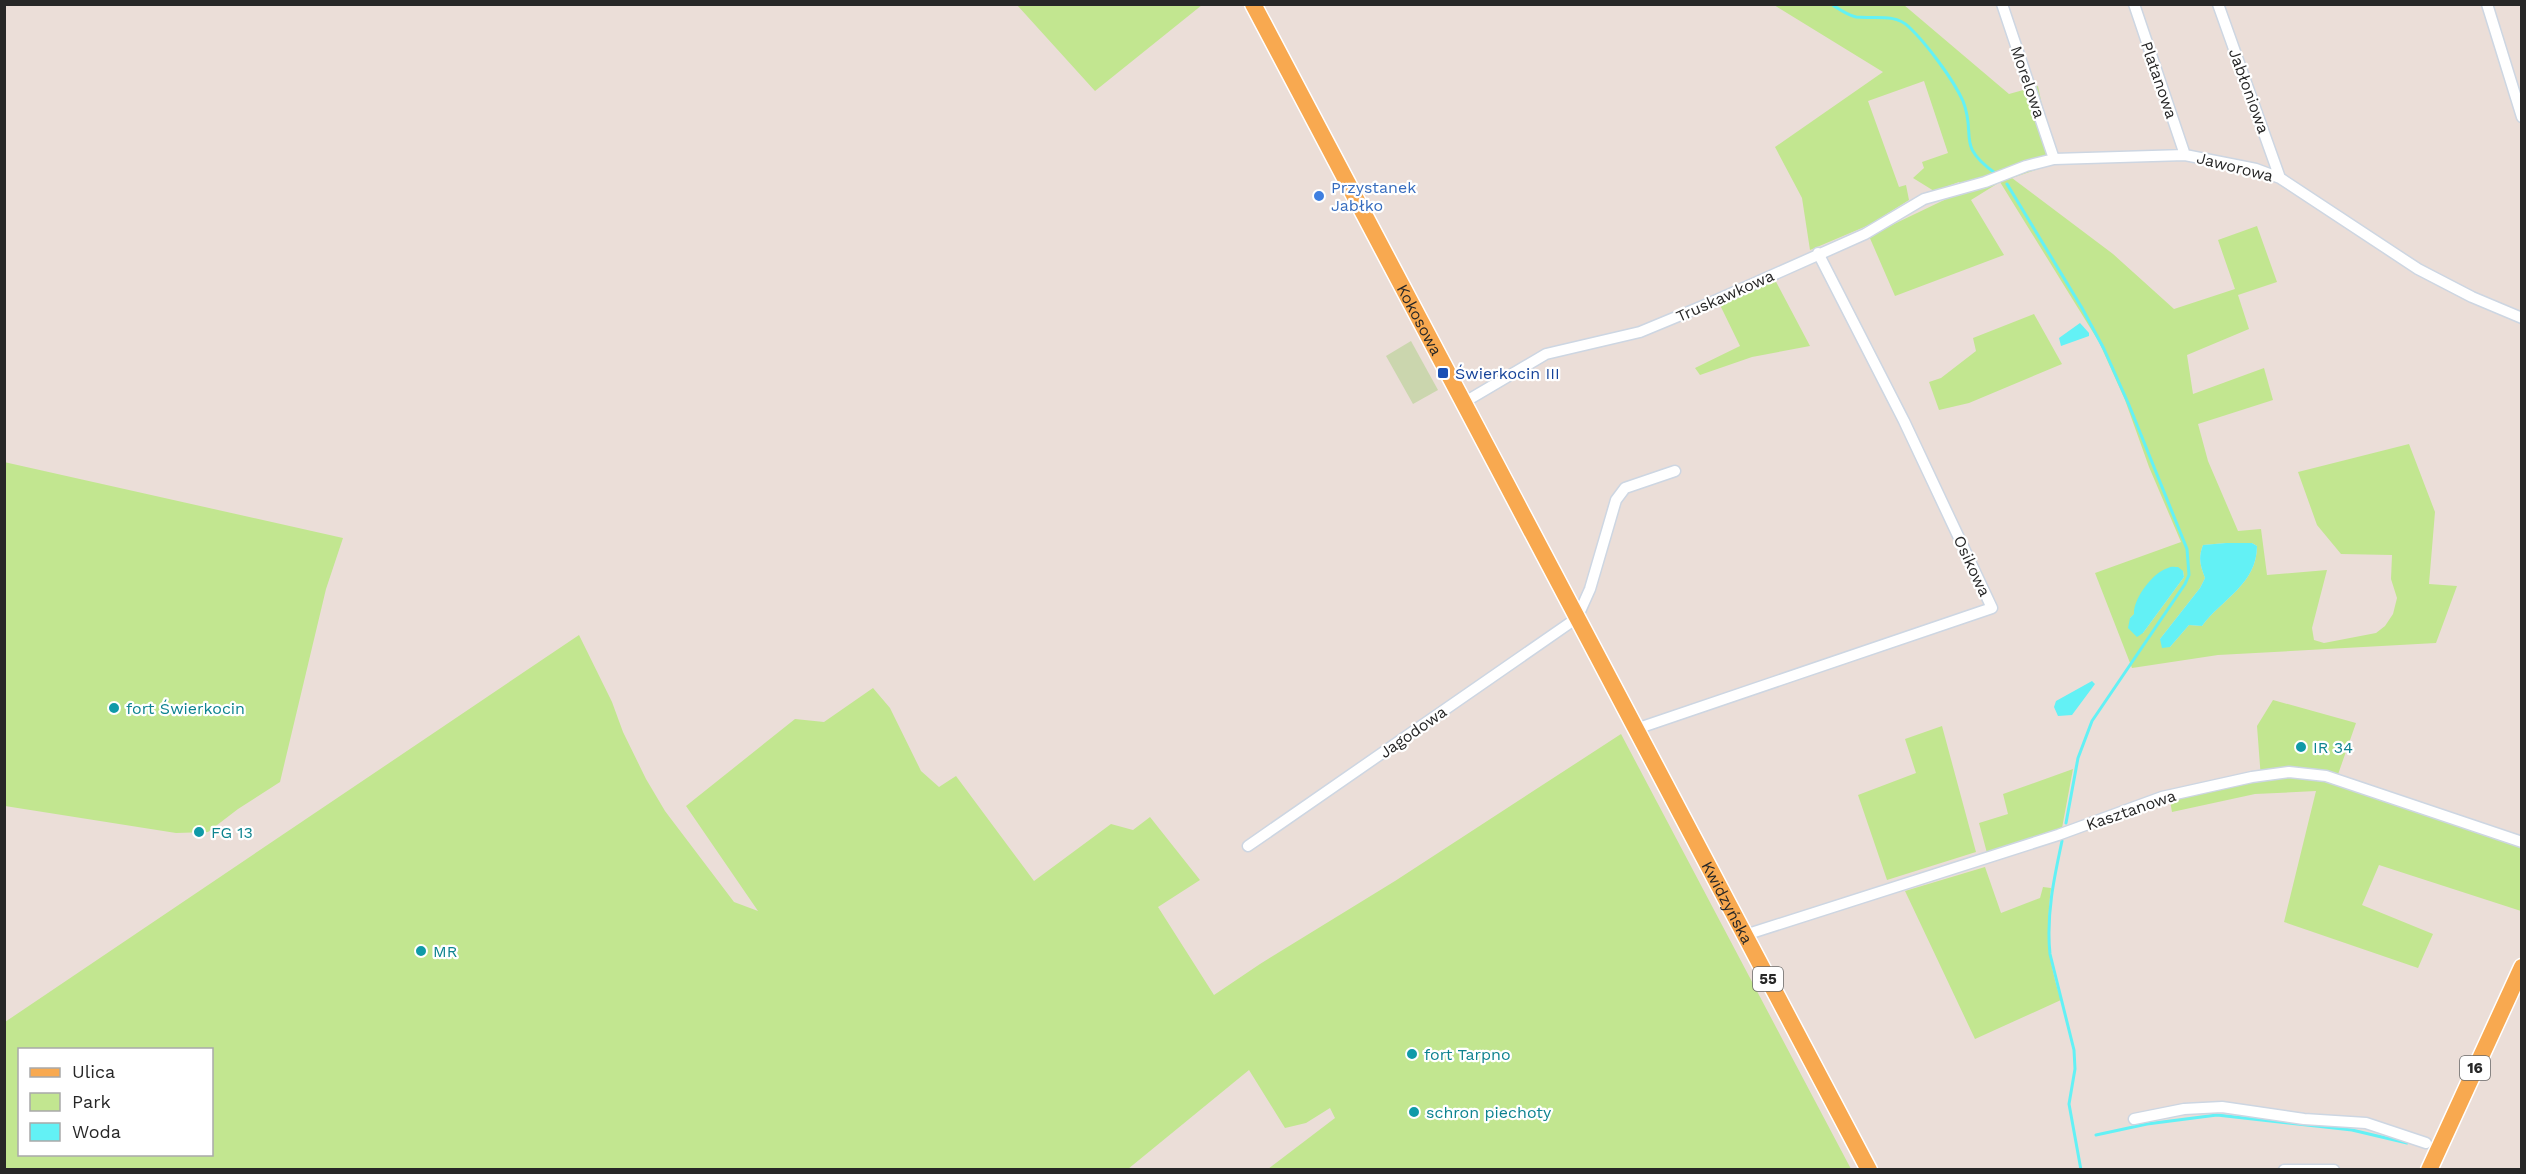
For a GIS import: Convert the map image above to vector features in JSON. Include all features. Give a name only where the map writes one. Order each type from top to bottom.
[{"type":"main road","name":"Kokosowa","points":[[1253,4],[1636,729]]},
{"type":"main road","name":"Kwidzyńska","points":[[1636,729],[1869,1170]]},
{"type":"main road","name":"16","points":[[2429,1170],[2522,967]]},
{"type":"street","name":"Morelowa","points":[[2002,4],[2054,159]]},
{"type":"street","name":"Platanowa","points":[[2134,4],[2185,155]]},
{"type":"street","name":"Jabłoniowa","points":[[2218,4],[2280,178]]},
{"type":"street","points":[[2487,4],[2522,117]]},
{"type":"street","name":"Jaworowa","points":[[1985,182],[2054,159],[2185,155],[2256,169],[2280,178],[2418,269],[2472,297],[2522,318]]},
{"type":"street","name":"Truskawkowa","points":[[1463,403],[1546,354],[1640,332],[1865,234],[1924,200],[1985,182]]},
{"type":"street","name":"Osikowa","points":[[1636,729],[1992,608],[1904,421],[1818,253]]},
{"type":"street","points":[[1577,618],[1590,589],[1616,500],[1625,488],[1675,471]]},
{"type":"street","name":"Jagodowa","points":[[1248,846],[1577,618]]},
{"type":"street","name":"Kasztanowa","points":[[1745,935],[2058,835],[2162,797],[2289,772],[2326,776],[2522,842]]},
{"type":"street","points":[[2134,1119],[2184,1109],[2222,1107],[2304,1119],[2366,1123],[2426,1143]]},
{"type":"street","points":[[2284,1170],[2334,1170]]},
{"type":"green space","points":[[1017,5],[1202,5],[1095,91]]},
{"type":"green space","points":[[1774,5],[1904,5],[2009,94],[2038,86],[2048,134],[2050,165],[2012,178],[2113,254],[2174,309],[2235,289],[2218,240],[2257,226],[2277,282],[2238,295],[2249,329],[2187,355],[2193,394],[2264,368],[2273,400],[2198,424],[2208,461],[2238,531],[2261,529],[2267,575],[2327,570],[2312,628],[2314,640],[2324,643],[2376,633],[2385,626],[2393,614],[2397,598],[2391,579],[2392,555],[2341,554],[2317,525],[2298,472],[2409,444],[2435,512],[2429,584],[2457,586],[2436,643],[2218,655],[2132,668],[2095,573],[2181,542],[2149,467],[2125,400],[2099,342],[2000,182],[1971,200],[2004,255],[1895,296],[1869,236],[1965,190],[1959,182],[1934,191],[1913,178],[1924,168],[1922,162],[1948,153],[1924,81],[1868,101],[1899,187],[1906,185],[1909,200],[1869,225],[1810,250],[1802,198],[1775,147],[1883,72]],"holes":[[[2252,543],[2257,546],[2251,571],[2237,590],[2202,626],[2189,625],[2170,647],[2160,639],[2200,588],[2205,578],[2200,562],[2203,545]],[[2183,571],[2184,577],[2143,633],[2130,618]]]},
{"type":"green space","points":[[1774,278],[1810,346],[1752,357],[1700,375],[1695,368],[1740,346],[1720,305]]},
{"type":"green space","points":[[2034,314],[2062,364],[1969,403],[1939,410],[1929,382],[1941,378],[1976,351],[1973,338]]},
{"type":"green space","points":[[1411,341],[1438,390],[1413,404],[1386,356]]},
{"type":"green space","points":[[4,462],[343,538],[326,589],[280,782],[208,832],[176,833],[5,806]]},
{"type":"green space","points":[[579,635],[646,779],[665,811],[734,902],[758,911],[686,806],[795,719],[824,722],[873,688],[890,708],[921,771],[939,787],[956,776],[1034,881],[1111,824],[1133,830],[1150,817],[1200,880],[1158,907],[1214,995],[1621,734],[1851,1169],[1268,1169],[1335,1118],[1330,1108],[1306,1123],[1285,1128],[1249,1070],[1128,1169],[5,1169],[5,1022]]},
{"type":"green space","points":[[2273,700],[2356,723],[2335,783],[2521,848],[2521,911],[2379,865],[2362,905],[2433,934],[2418,968],[2284,922],[2316,791],[2255,794],[2172,812],[2170,801],[2261,779],[2257,726]]},
{"type":"green space","points":[[1942,726],[1976,852],[1887,880],[1858,795],[1916,773],[1905,739]]},
{"type":"green space","points":[[2073,769],[2062,828],[1987,853],[1979,823],[2008,814],[2003,794]]},
{"type":"green space","points":[[1985,867],[2001,913],[2040,898],[2043,887],[2051,888],[2048,918],[2050,958],[2061,1000],[1975,1039],[1905,891]]},
{"type":"water","points":[[2080,323],[2089,336],[2061,346],[2059,338]]},
{"type":"water","points":[[2252,543],[2257,546],[2251,571],[2245,581],[2202,626],[2189,625],[2170,647],[2162,648],[2160,639],[2200,588],[2205,578],[2200,562],[2203,545]]},
{"type":"water","points":[[2169,567],[2178,567],[2183,571],[2184,577],[2143,633],[2137,637],[2128,628],[2140,594],[2156,575]]},
{"type":"water","points":[[2092,681],[2095,684],[2072,715],[2058,716],[2054,707],[2056,701]]},
{"type":"waterway","points":[[1831,4],[1856,17],[1897,20],[1916,34],[1939,62],[1959,92],[1967,113],[1971,147],[1975,155],[1995,173]]},
{"type":"waterway","points":[[2007,184],[2082,308],[2104,349],[2187,549],[2189,575],[2185,584],[2092,721],[2078,758],[2066,823]]},
{"type":"waterway","points":[[2062,841],[2052,897],[2049,939],[2050,954],[2074,1050],[2075,1069],[2069,1104],[2081,1170]]},
{"type":"waterway","points":[[2096,1135],[2147,1124],[2217,1115],[2352,1130],[2407,1143]]},
{"type":"place","name":"Przystanek Jabłko","points":[[1319,196]]},
{"type":"place","name":"Świerkocin III","points":[[1443,373]]},
{"type":"place","name":"fort Świerkocin","points":[[114,708]]},
{"type":"place","name":"IR 34","points":[[2301,747]]},
{"type":"place","name":"FG 13","points":[[199,832]]},
{"type":"place","name":"MR","points":[[421,951]]},
{"type":"place","name":"fort Tarpno","points":[[1412,1054]]},
{"type":"place","name":"schron piechoty","points":[[1414,1112]]}]
